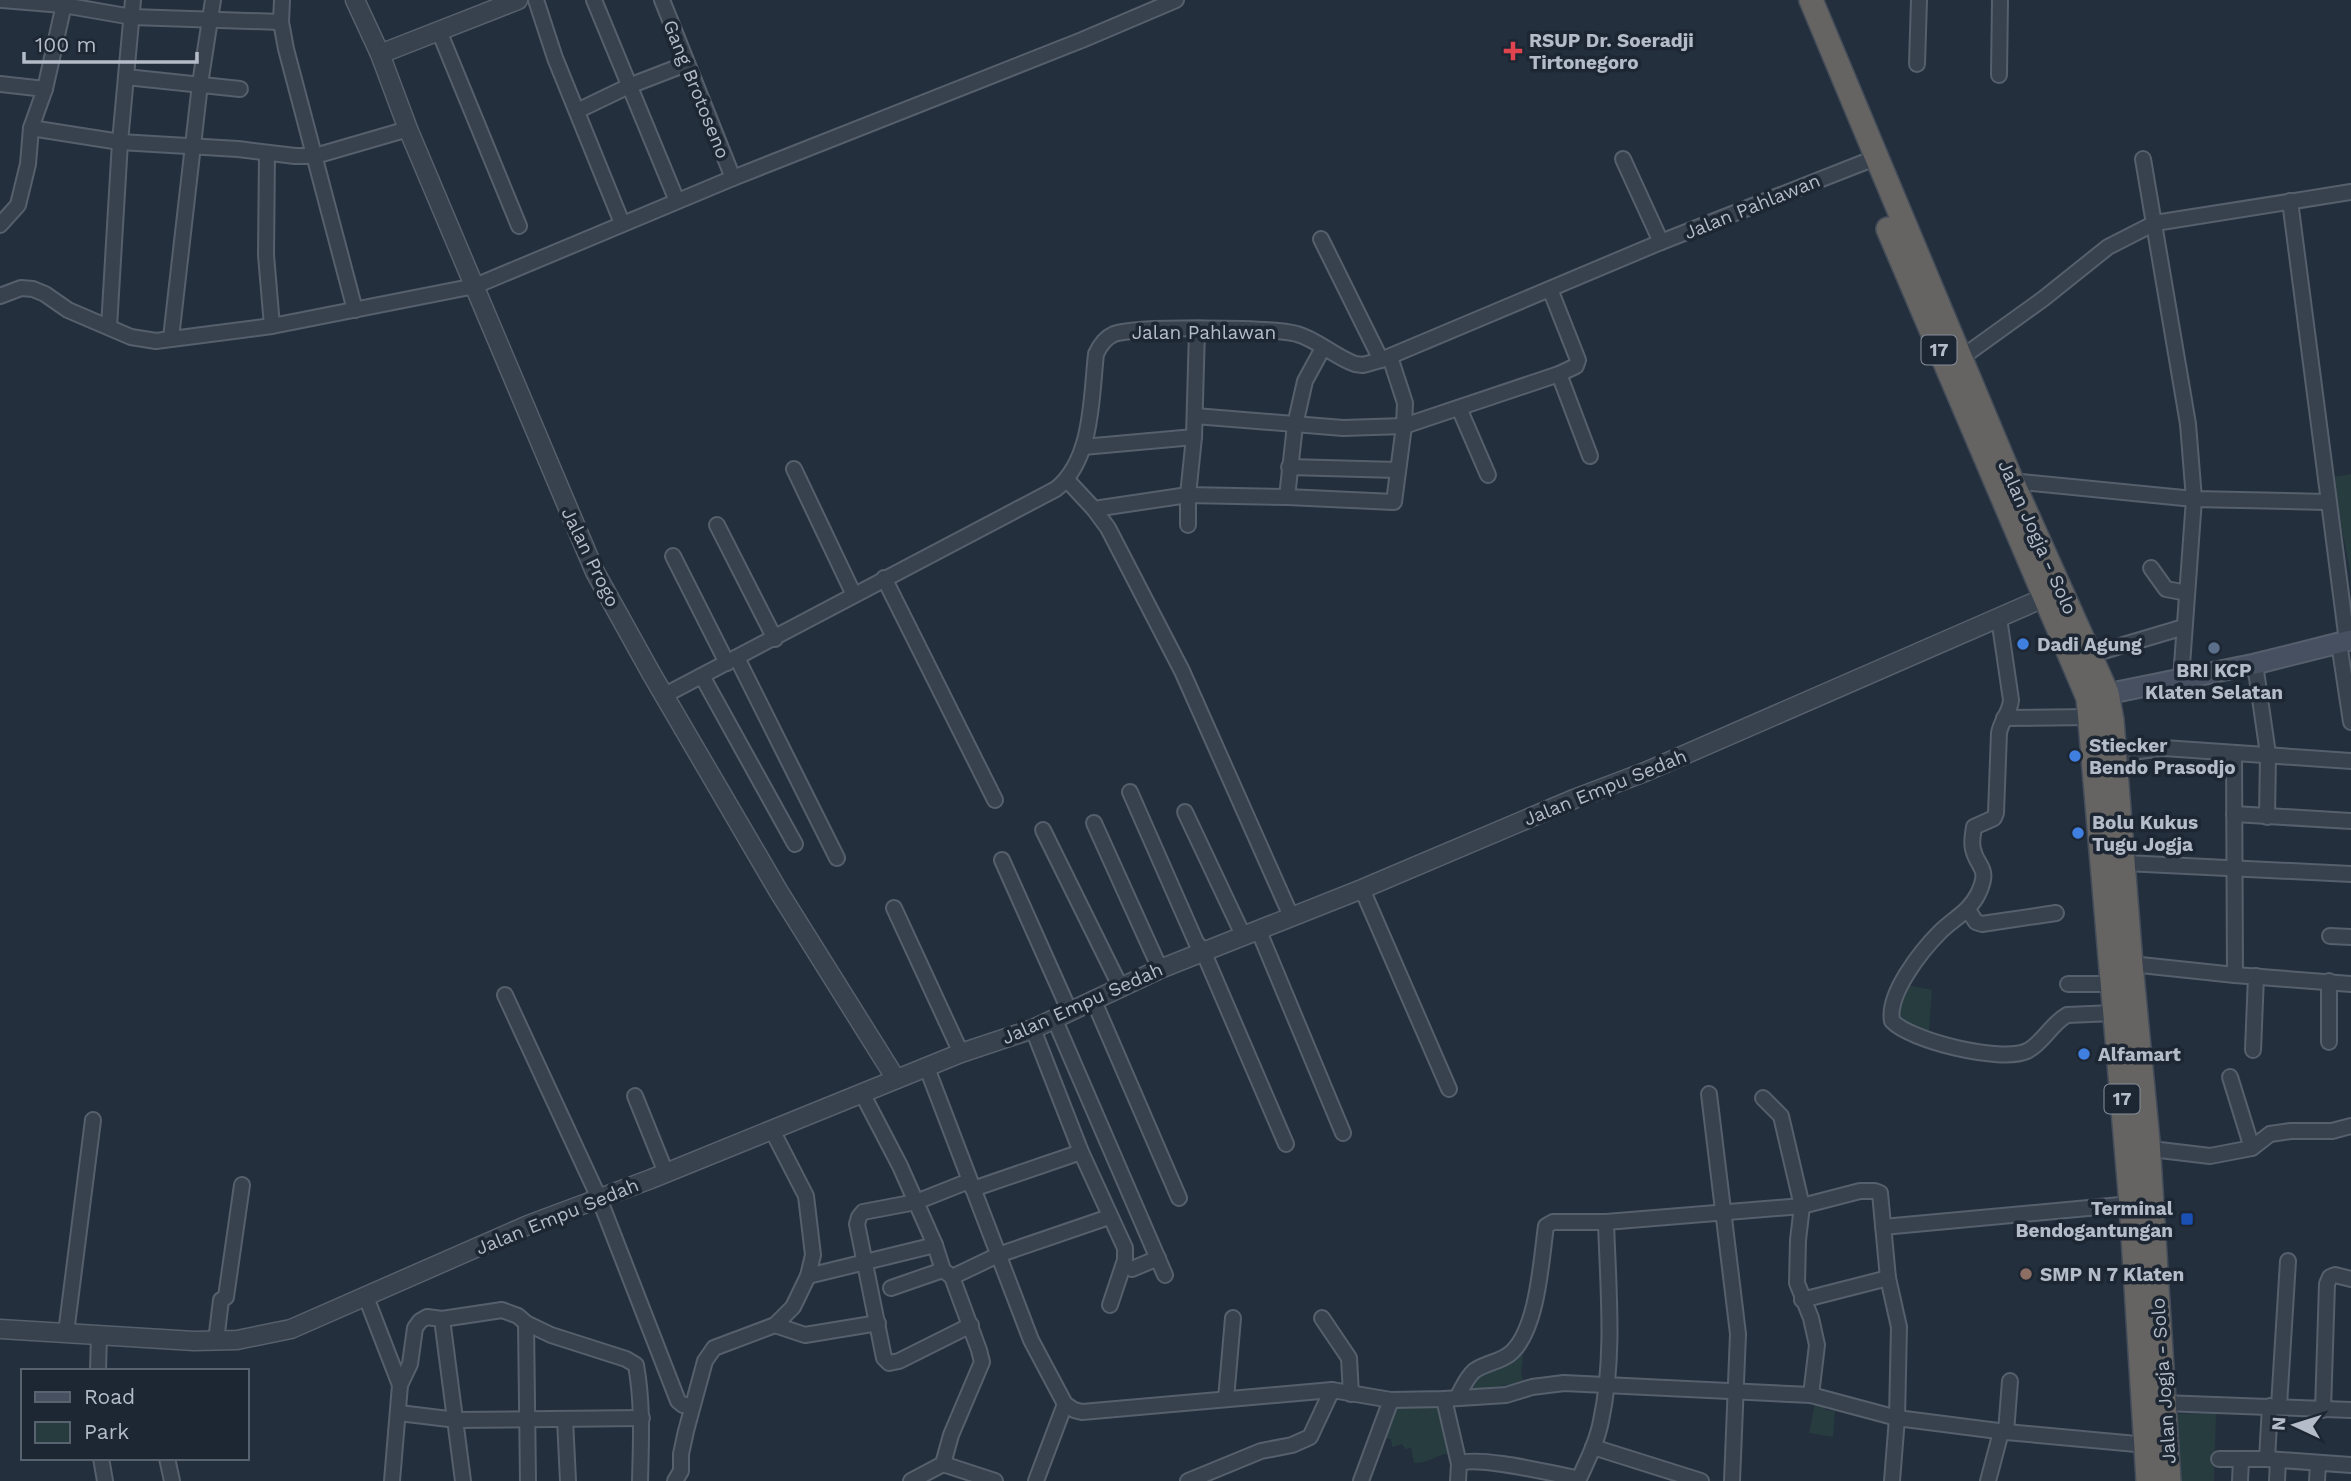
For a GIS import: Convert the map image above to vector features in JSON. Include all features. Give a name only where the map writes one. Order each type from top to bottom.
[{"type":"highway","name":"Jalan Jogja - Solo","points":[[1796,0],[1961,358],[2012,481],[2115,754],[2131,964],[2137,1149],[2144,1251],[2148,1481]]},
{"type":"highway","name":"Jalan Jogja - Solo","points":[[1811,0],[1868,160],[2053,594],[2090,655],[2114,1013],[2137,1149],[2131,1204],[2144,1251],[2164,1404],[2169,1481]]},
{"type":"main road","points":[[2095,703],[2345,641]]},
{"type":"street","points":[[2,0],[64,3],[132,17],[281,22]]},
{"type":"street","points":[[109,327],[120,142],[133,0]]},
{"type":"street","points":[[171,338],[200,84],[214,0]]},
{"type":"street","points":[[282,0],[281,22],[355,310]]},
{"type":"street","name":"Jalan Progo","points":[[355,0],[380,54],[408,129],[595,572],[779,892],[896,1079]]},
{"type":"street","points":[[380,54],[518,0]]},
{"type":"street","points":[[536,0],[622,223]]},
{"type":"street","points":[[594,0],[677,201]]},
{"type":"street","name":"Gang Brotoseno","points":[[662,0],[733,178]]},
{"type":"street","points":[[0,296],[21,288],[33,289],[68,310],[131,337],[156,341],[272,326],[475,286],[622,223],[1083,40],[1176,0]]},
{"type":"street","points":[[1917,64],[1919,0]]},
{"type":"street","points":[[1999,75],[2000,0]]},
{"type":"street","points":[[0,225],[18,205],[28,164],[31,128],[45,89],[64,3]]},
{"type":"street","points":[[439,31],[519,226]]},
{"type":"street","points":[[577,111],[629,86],[687,64]]},
{"type":"street","points":[[126,77],[240,89]]},
{"type":"street","points":[[0,84],[45,89]]},
{"type":"street","points":[[31,128],[120,142],[315,156],[408,129]]},
{"type":"street","points":[[267,153],[267,280],[272,326]]},
{"type":"street","points":[[1623,159],[1661,243]]},
{"type":"street","points":[[2143,159],[2188,424],[2194,499],[2181,680]]},
{"type":"street","name":"Jalan Pahlawan","points":[[1068,480],[1083,447],[1096,354],[1103,342],[1112,335],[1197,330],[1284,331],[1304,336],[1355,364],[1386,359],[1661,243],[1868,160]]},
{"type":"street","points":[[1961,358],[2043,299],[2108,247],[2155,223],[2351,191]]},
{"type":"street","points":[[2290,201],[2345,641],[2351,722]]},
{"type":"street","points":[[1094,509],[1188,495],[1393,503],[1405,426],[1405,402],[1386,359],[1321,239]]},
{"type":"street","points":[[1195,416],[1343,428],[1405,426],[1559,374],[1576,366],[1578,360],[1550,289]]},
{"type":"street","points":[[1188,524],[1197,330]]},
{"type":"street","points":[[1287,498],[1295,425],[1305,381],[1323,348]]},
{"type":"street","points":[[1559,374],[1590,456]]},
{"type":"street","points":[[1459,408],[1488,475]]},
{"type":"street","points":[[1083,447],[1194,437]]},
{"type":"street","points":[[1289,467],[1397,470]]},
{"type":"street","points":[[794,469],[854,595]]},
{"type":"street","points":[[665,695],[775,639],[884,578],[1056,489],[1068,480],[1108,528],[1182,671],[1291,916]]},
{"type":"street","points":[[2012,481],[2194,499],[2327,502]]},
{"type":"street","points":[[717,525],[775,639]]},
{"type":"street","points":[[673,556],[732,660],[837,858]]},
{"type":"street","points":[[2151,568],[2166,589],[2187,593]]},
{"type":"street","points":[[884,578],[995,800]]},
{"type":"street","name":"Jalan Empu Sedah","points":[[0,1329],[164,1340],[237,1340],[291,1329],[528,1225],[863,1095],[961,1053],[1033,1029],[1120,986],[1657,766],[2053,594]]},
{"type":"street","points":[[1999,618],[2011,708],[1999,733],[1996,813],[1994,818],[1974,827],[1973,850],[1983,869],[1983,879],[1968,909],[1942,930],[1896,993],[1890,1010],[1894,1024],[1905,1031],[1974,1052],[2008,1055],[2026,1051],[2036,1045],[2067,1015],[2114,1013]]},
{"type":"street","points":[[2090,655],[2184,627]]},
{"type":"street","points":[[2255,664],[2267,754],[2267,817]]},
{"type":"street","points":[[702,676],[796,844]]},
{"type":"street","points":[[2004,718],[2095,703]]},
{"type":"street","points":[[2115,754],[2164,748],[2351,761]]},
{"type":"street","points":[[2234,753],[2235,975]]},
{"type":"street","points":[[1130,792],[1196,942],[1203,951],[1286,1144]]},
{"type":"street","points":[[1185,812],[1250,932],[1343,1133]]},
{"type":"street","points":[[2234,814],[2351,821]]},
{"type":"street","points":[[1094,823],[1160,969]]},
{"type":"street","points":[[1043,830],[1120,986]]},
{"type":"street","points":[[1002,860],[1165,1275]]},
{"type":"street","points":[[2124,863],[2351,874]]},
{"type":"street","points":[[1362,889],[1449,1089]]},
{"type":"street","points":[[894,908],[961,1053]]},
{"type":"street","points":[[1968,909],[1976,922],[1982,924],[2056,913]]},
{"type":"street","points":[[2330,936],[2351,937]]},
{"type":"street","points":[[2131,964],[2351,984]]},
{"type":"street","points":[[2253,1051],[2256,976]]},
{"type":"street","points":[[2329,981],[2329,1042]]},
{"type":"street","points":[[2068,984],[2113,984]]},
{"type":"street","points":[[505,995],[599,1198],[678,1401],[683,1405],[692,1405]]},
{"type":"street","points":[[1093,999],[1179,1198]]},
{"type":"street","points":[[1033,1029],[1081,1152],[1126,1254],[1110,1305]]},
{"type":"street","points":[[927,1068],[1033,1346],[1065,1404],[1074,1410],[1083,1412],[1332,1390],[1391,1400],[1451,1399],[1506,1395],[1532,1387],[1564,1383],[1811,1395],[1897,1418],[2003,1432],[2147,1445]]},
{"type":"street","points":[[2230,1077],[2252,1148]]},
{"type":"street","points":[[1709,1094],[1738,1334],[1732,1481]]},
{"type":"street","points":[[863,1095],[916,1202],[971,1325],[981,1356],[943,1464]]},
{"type":"street","points":[[635,1096],[666,1173]]},
{"type":"street","points":[[1763,1098],[1781,1116],[1802,1206],[1797,1283],[1811,1318],[1817,1345],[1811,1395]]},
{"type":"street","points":[[66,1333],[93,1120]]},
{"type":"street","points":[[2137,1149],[2210,1156],[2252,1148],[2270,1133],[2333,1131],[2351,1126]]},
{"type":"street","points":[[675,1481],[681,1471],[681,1454],[705,1361],[714,1348],[775,1325],[793,1307],[808,1276],[813,1255],[806,1196],[772,1130]]},
{"type":"street","points":[[971,1325],[899,1361],[889,1363],[884,1358],[857,1224],[859,1217],[863,1212],[916,1202],[1081,1152]]},
{"type":"street","points":[[216,1340],[221,1300],[226,1297],[242,1185]]},
{"type":"street","points":[[1458,1481],[1459,1464],[1451,1399],[1473,1372],[1512,1353],[1518,1344],[1536,1299],[1546,1226],[1553,1222],[1606,1222],[1802,1206],[1860,1191],[1875,1191],[1880,1193],[1888,1278],[1899,1327],[1897,1418],[1892,1481]]},
{"type":"street","points":[[1883,1227],[2131,1204]]},
{"type":"street","points":[[891,1288],[948,1274],[1109,1217]]},
{"type":"street","points":[[1459,1464],[1466,1460],[1511,1466],[1572,1477],[1577,1481],[1601,1423],[1607,1387],[1609,1321],[1606,1222]]},
{"type":"street","points":[[808,1276],[934,1245]]},
{"type":"street","points":[[1132,1269],[1158,1258]]},
{"type":"street","points":[[2277,1481],[2273,1460],[2274,1406],[2288,1261]]},
{"type":"street","points":[[2323,1410],[2327,1283],[2330,1277],[2335,1275],[2351,1279]]},
{"type":"street","points":[[1802,1300],[1888,1278]]},
{"type":"street","points":[[366,1297],[400,1385],[400,1413],[392,1481]]},
{"type":"street","points":[[400,1385],[410,1364],[415,1328],[419,1321],[427,1317],[442,1319],[502,1310],[551,1335],[626,1359],[636,1365],[642,1419],[640,1481]]},
{"type":"street","points":[[1226,1399],[1233,1318]]},
{"type":"street","points":[[1322,1318],[1349,1359],[1351,1394]]},
{"type":"street","points":[[442,1319],[464,1481]]},
{"type":"street","points":[[526,1323],[528,1481]]},
{"type":"street","points":[[775,1325],[805,1335],[878,1323]]},
{"type":"street","points":[[98,1369],[99,1335]]},
{"type":"street","points":[[1988,1481],[2003,1432],[2010,1381]]},
{"type":"street","points":[[1188,1481],[1261,1451],[1292,1445],[1310,1437],[1332,1390]]},
{"type":"street","points":[[1361,1481],[1391,1400]]},
{"type":"street","points":[[1036,1481],[1065,1404]]},
{"type":"street","points":[[2164,1404],[2351,1410]]},
{"type":"street","points":[[400,1413],[457,1420],[642,1419]]},
{"type":"street","points":[[565,1419],[568,1481]]},
{"type":"street","points":[[1593,1447],[1701,1481]]},
{"type":"street","points":[[2219,1459],[2351,1465]]},
{"type":"street","points":[[101,1460],[105,1481]]},
{"type":"street","points":[[167,1460],[172,1481]]},
{"type":"street","points":[[2240,1481],[2241,1460]]},
{"type":"street","points":[[2317,1481],[2318,1463]]},
{"type":"street","points":[[911,1481],[943,1464],[995,1481]]},
{"type":"green space","points":[[2351,474],[2351,575],[2332,477]]},
{"type":"green space","points":[[1902,984],[1932,990],[1929,1032],[1912,1032],[1897,1022]]},
{"type":"green space","points":[[1516,1347],[1523,1357],[1521,1373],[1524,1383],[1465,1390],[1481,1363]]},
{"type":"green space","points":[[1443,1402],[1454,1453],[1414,1463],[1411,1448],[1405,1449],[1402,1444],[1392,1447],[1391,1439],[1380,1438],[1393,1403]]},
{"type":"green space","points":[[1815,1403],[1825,1404],[1825,1410],[1835,1411],[1833,1437],[1809,1433]]},
{"type":"green space","points":[[2216,1413],[2214,1481],[2180,1481],[2174,1414]]},
{"type":"place","name":"RSUP Dr. Soeradji Tirtonegoro","points":[[1513,51]]},
{"type":"place","name":"Dadi Agung","points":[[2023,644]]},
{"type":"place","name":"BRI KCP Klaten Selatan","points":[[2214,648]]},
{"type":"place","name":"Stiecker Bendo Prasodjo","points":[[2075,756]]},
{"type":"place","name":"Bolu Kukus Tugu Jogja","points":[[2078,833]]},
{"type":"place","name":"Alfamart","points":[[2084,1054]]},
{"type":"place","name":"Terminal Bendogantungan","points":[[2187,1219]]},
{"type":"place","name":"SMP N 7 Klaten","points":[[2026,1274]]}]
